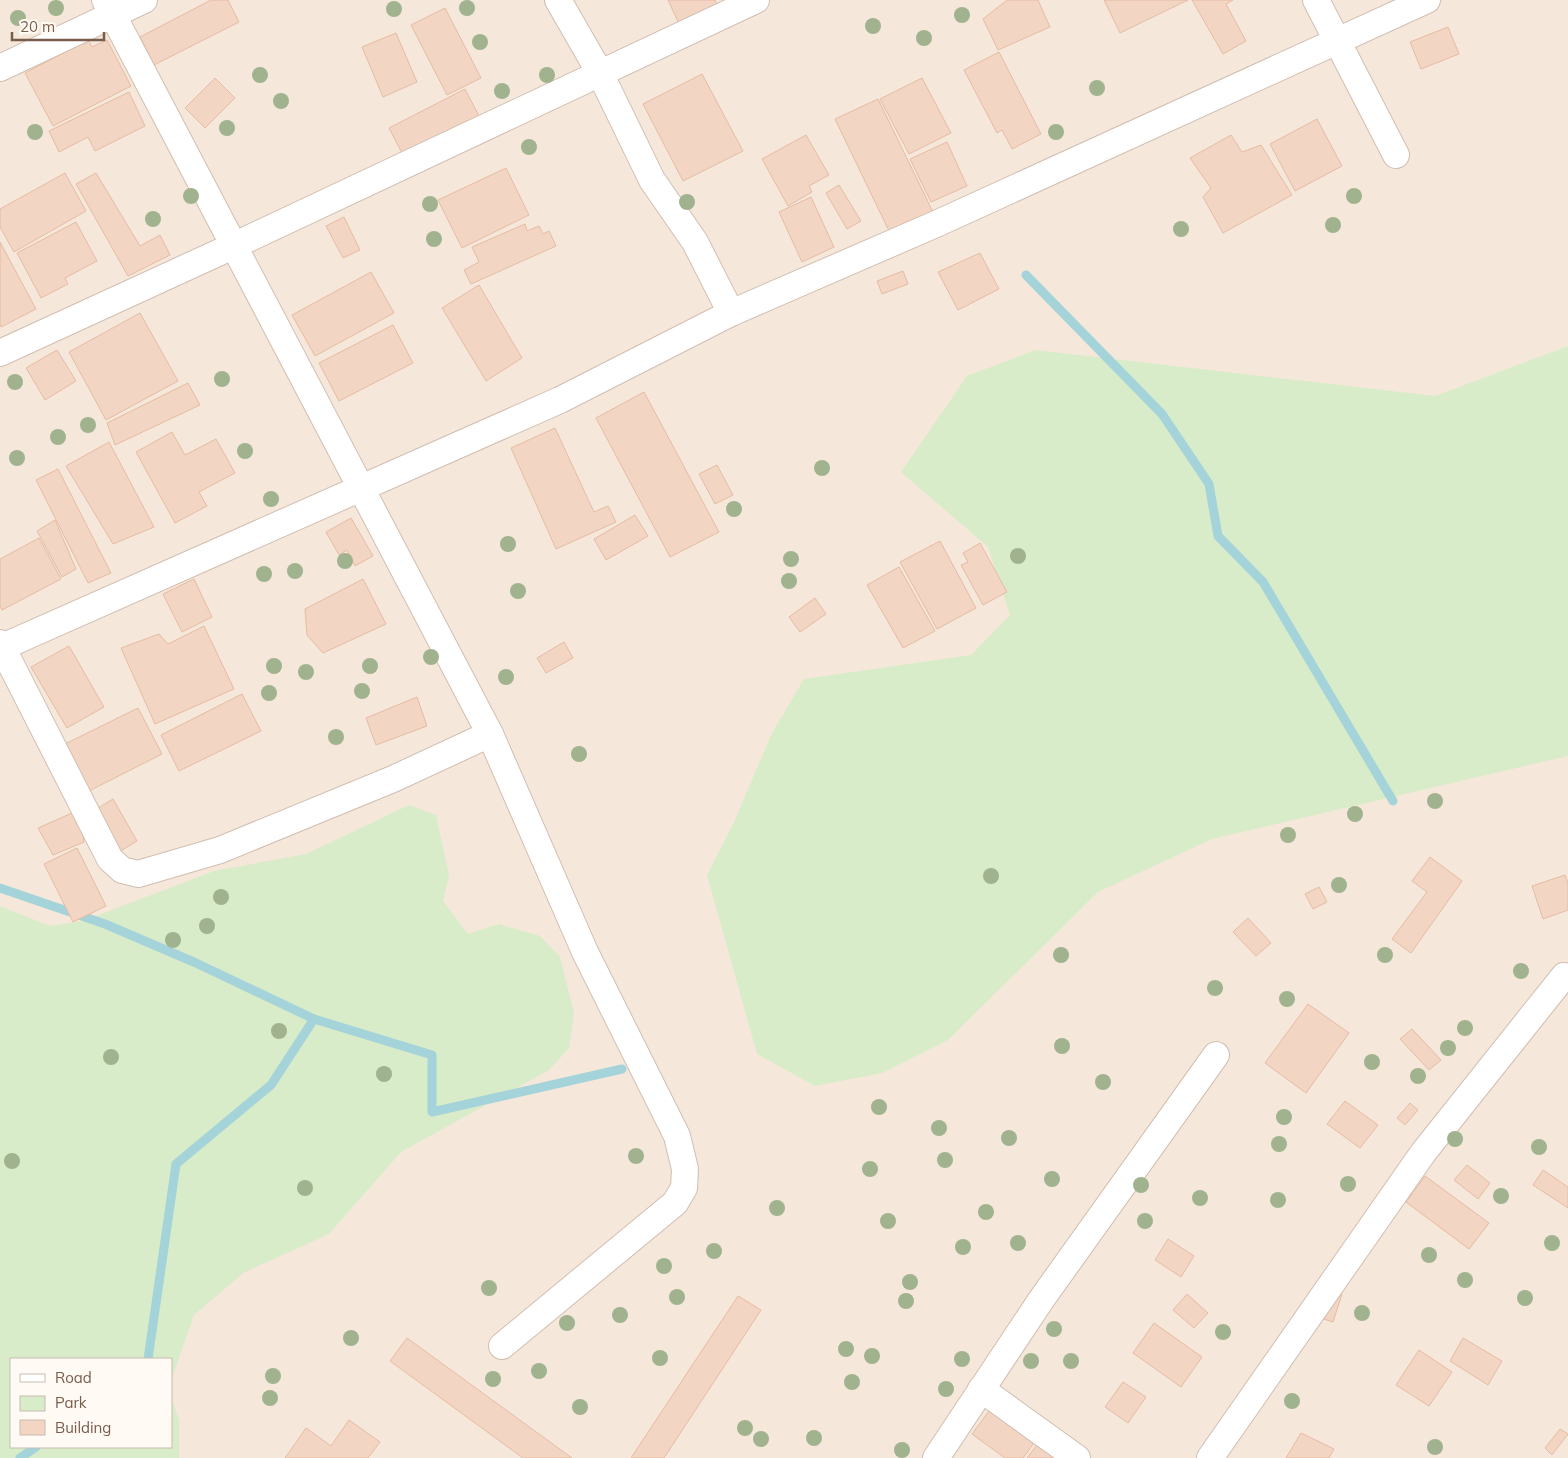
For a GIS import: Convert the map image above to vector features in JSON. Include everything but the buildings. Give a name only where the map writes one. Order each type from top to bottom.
[{"type":"street","points":[[0,68],[109,8],[144,0]]},
{"type":"street","points":[[558,0],[600,73],[652,180],[695,242],[730,313]]},
{"type":"street","points":[[0,353],[233,246],[756,0]]},
{"type":"street","points":[[1316,0],[1396,155]]},
{"type":"street","points":[[490,734],[393,779],[220,850],[138,874],[122,870],[110,859],[1,646],[560,400],[730,313],[936,224],[1427,0]]},
{"type":"street","points":[[109,8],[490,734],[585,952],[677,1136],[685,1169],[684,1188],[675,1203],[502,1346]]},
{"type":"street","points":[[1210,1458],[1423,1153],[1564,976]]},
{"type":"street","points":[[936,1458],[1041,1300],[1216,1056]]},
{"type":"street","points":[[981,1389],[1077,1458]]},
{"type":"shaded area","points":[[0,0],[1568,0],[1568,1458],[0,1458]]},
{"type":"green space","points":[[1568,346],[1568,756],[1212,839],[1098,892],[948,1040],[882,1073],[815,1086],[757,1054],[707,875],[734,822],[772,733],[804,679],[971,655],[1010,615],[988,547],[901,472],[967,376],[1036,350],[1435,396]]},
{"type":"green space","points":[[409,805],[436,815],[449,875],[443,901],[468,934],[499,924],[540,936],[560,957],[574,1013],[569,1048],[549,1070],[401,1152],[329,1234],[243,1273],[194,1315],[172,1378],[172,1358],[10,1358],[10,1448],[172,1448],[172,1400],[179,1420],[179,1458],[0,1458],[0,906],[50,926],[83,921],[214,871],[306,854]]},
{"type":"waterway","points":[[1026,275],[1162,414],[1209,484],[1218,536],[1263,582],[1393,801]]},
{"type":"waterway","points":[[0,888],[105,924],[196,963],[314,1019],[432,1055],[432,1112],[622,1069]]},
{"type":"waterway","points":[[148,1358],[176,1164],[271,1085],[314,1019]]},
{"type":"waterway","points":[[20,1458],[35,1448]]}]
